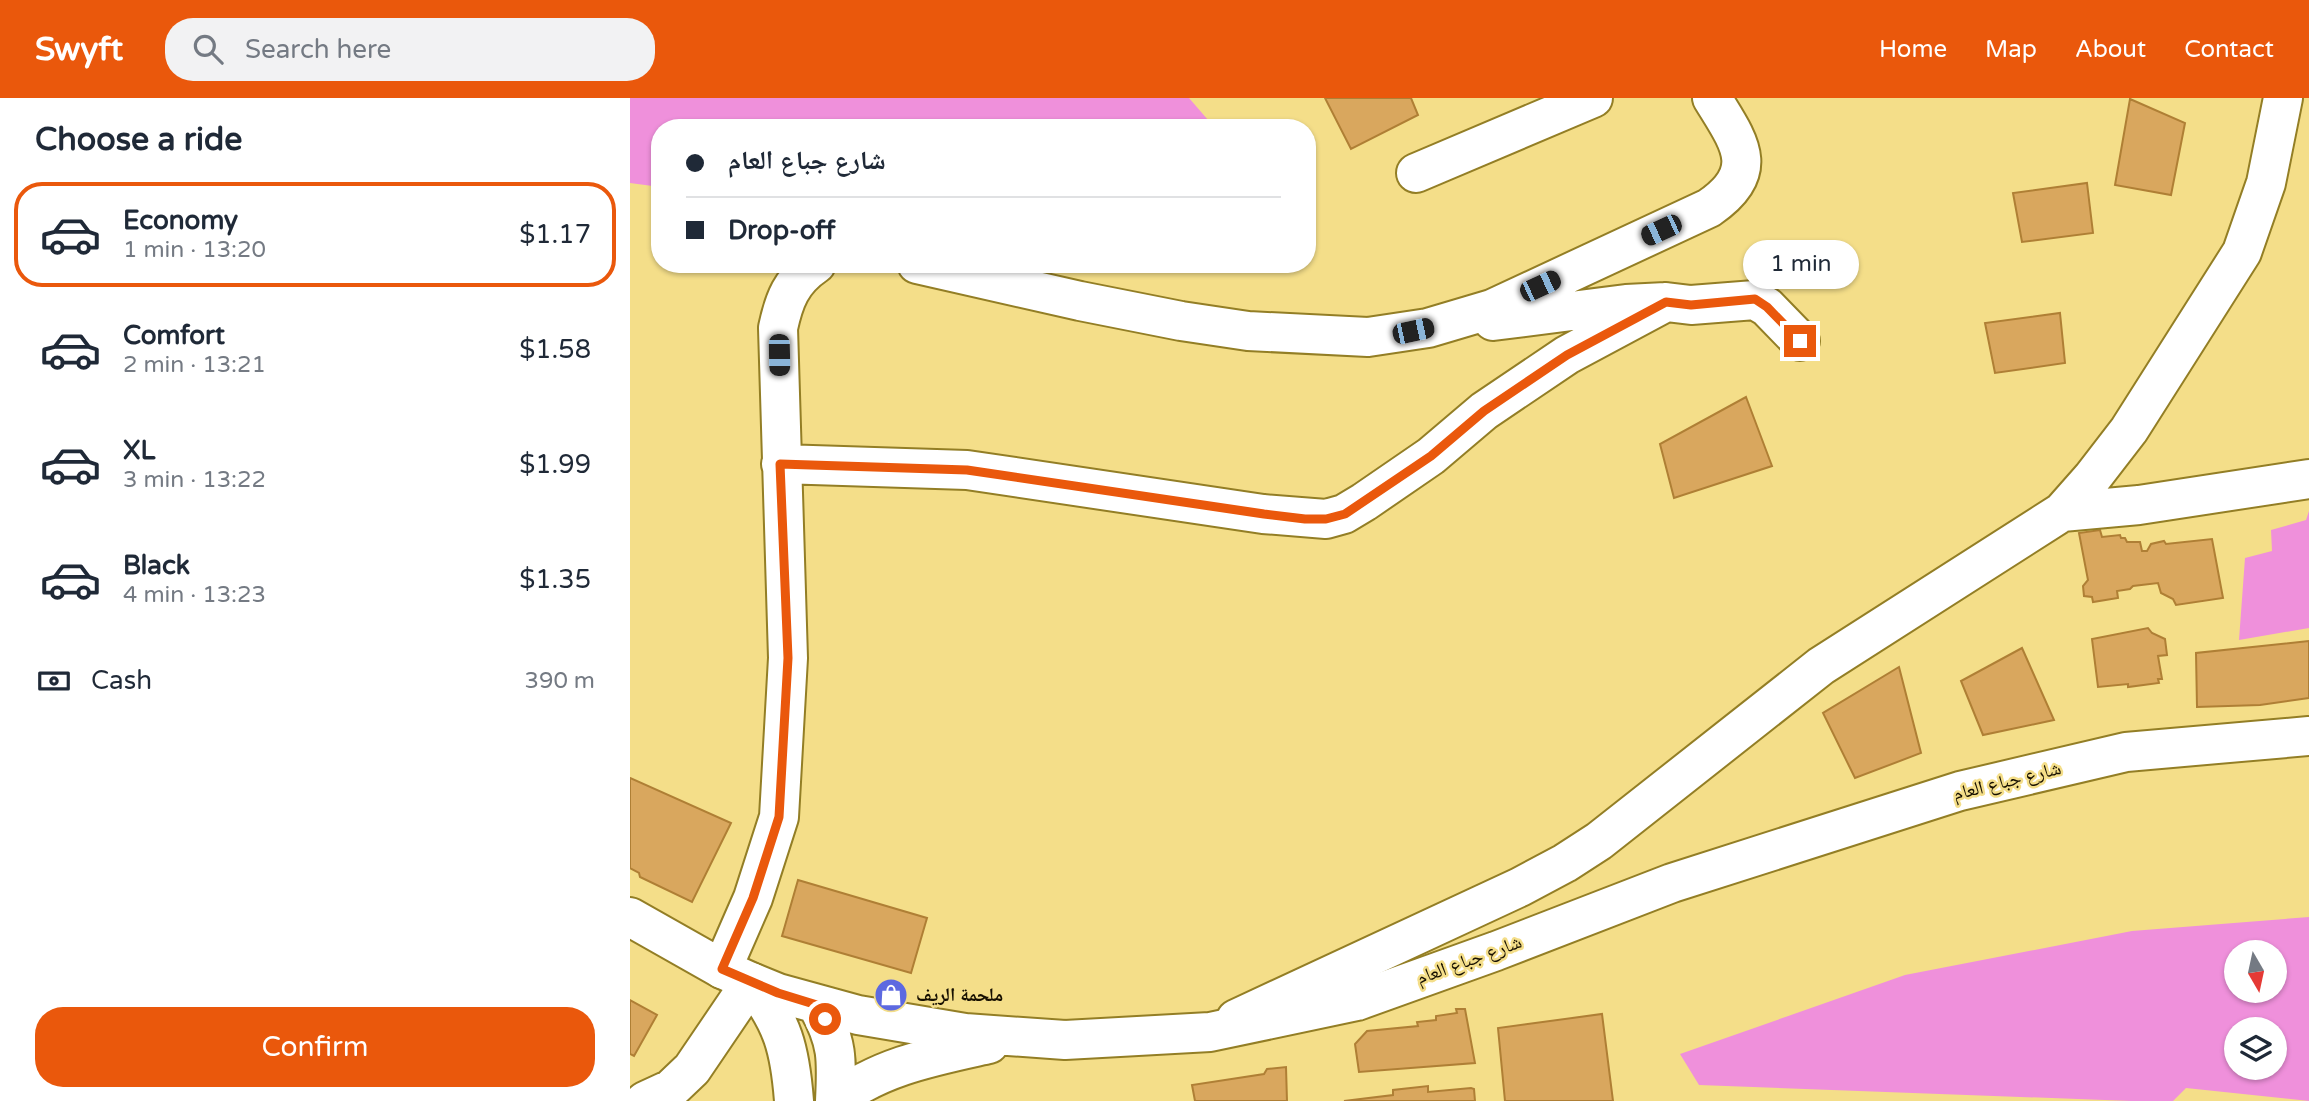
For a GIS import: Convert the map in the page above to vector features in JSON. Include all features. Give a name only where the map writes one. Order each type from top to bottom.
[{"type":"street","points":[[1416,173],[1593,98]]},
{"type":"street","points":[[1428,328],[1492,309],[1709,208],[1723,199],[1740,172],[1742,158],[1739,142],[1712,98]]},
{"type":"street","points":[[1210,1032],[1520,887],[1565,863],[1599,841],[1821,666],[2062,512],[2129,430],[2242,252],[2266,183],[2283,98]]},
{"type":"street","points":[[645,1101],[671,1088],[692,1069],[737,975],[753,898],[779,817],[788,658],[780,464],[778,328],[785,297],[803,273]]},
{"type":"street","points":[[956,273],[1181,321],[1248,331],[1368,337],[1626,304],[1666,302],[1691,305],[1755,299],[1767,307],[1800,341]]},
{"type":"street","points":[[780,464],[967,470],[1264,514],[1326,519],[1345,514],[1364,502],[1431,456],[1484,411],[1567,355],[1666,302]]},
{"type":"street","points":[[2062,512],[2139,505],[2309,479]]},
{"type":"street","name":"شارع جباع العام","points":[[630,918],[737,975],[817,1005],[858,1015],[952,1031],[1018,1038],[1065,1040],[1210,1032],[1357,1000],[1496,951],[1671,883],[1960,791],[2126,752],[2309,736]]},
{"type":"street","points":[[737,975],[769,1004],[780,1023],[787,1048],[794,1101]]},
{"type":"street","points":[[817,1005],[831,1030],[835,1044],[835,1101]]},
{"type":"street","points":[[835,1101],[868,1078],[895,1068],[1018,1038]]},
{"type":"shaded area","points":[[630,98],[1189,98],[1207,119],[651,119],[651,186],[630,183]]},
{"type":"shaded area","points":[[2309,511],[2309,628],[2239,640],[2245,558],[2272,551],[2271,530],[2306,520]]},
{"type":"shaded area","points":[[2309,917],[2309,1101],[2186,1088],[2173,1101],[2131,1101],[1699,1085],[1680,1054],[1905,975],[2132,931]]},
{"type":"building","points":[[1325,98],[1411,98],[1418,115],[1351,149]]},
{"type":"building","points":[[2130,99],[2185,123],[2171,195],[2115,185]]},
{"type":"building","points":[[2087,183],[2093,233],[2022,242],[2013,193]]},
{"type":"building","points":[[2060,313],[2065,363],[1995,373],[1985,323]]},
{"type":"building","points":[[1746,397],[1772,466],[1674,498],[1660,444]]},
{"type":"building","points":[[2100,530],[2102,537],[2120,535],[2127,542],[2140,542],[2142,551],[2147,551],[2151,544],[2164,541],[2166,544],[2212,539],[2223,598],[2176,605],[2173,599],[2161,593],[2158,583],[2133,586],[2117,591],[2118,598],[2093,602],[2092,597],[2084,596],[2083,586],[2088,580],[2079,533]]},
{"type":"building","points":[[2148,628],[2165,639],[2167,655],[2158,656],[2162,679],[2158,679],[2159,683],[2098,687],[2092,639]]},
{"type":"building","points":[[2309,641],[2309,698],[2260,705],[2197,707],[2196,653]]},
{"type":"building","points":[[2022,648],[2054,720],[1983,735],[1961,681]]},
{"type":"building","points":[[1899,667],[1921,753],[1855,778],[1823,713]]},
{"type":"building","points":[[630,778],[731,823],[692,902],[640,877],[639,873],[630,868]]},
{"type":"building","points":[[798,880],[927,918],[911,973],[782,936]]},
{"type":"building","points":[[630,1000],[657,1015],[634,1056],[630,1054]]},
{"type":"building","points":[[1456,1009],[1465,1009],[1475,1063],[1359,1072],[1355,1044],[1367,1031],[1418,1026],[1417,1022],[1436,1020],[1436,1016],[1457,1013]]},
{"type":"building","points":[[1602,1014],[1613,1101],[1505,1101],[1498,1028]]},
{"type":"building","points":[[1286,1067],[1287,1101],[1195,1101],[1192,1085],[1264,1074],[1267,1069]]},
{"type":"building","points":[[1428,1086],[1428,1092],[1471,1088],[1474,1089],[1475,1101],[1344,1101],[1393,1095],[1393,1090]]},
{"type":"place","name":"ملحمة الريف","points":[[891,995]]},
{"type":"route","points":[[825,1019],[817,1005],[778,993],[722,969],[753,898],[779,817],[788,658],[780,464],[967,470],[1264,514],[1326,519],[1345,514],[1364,502],[1431,456],[1484,411],[1567,355],[1666,302],[1691,305],[1755,299],[1767,307],[1800,341]]}]
